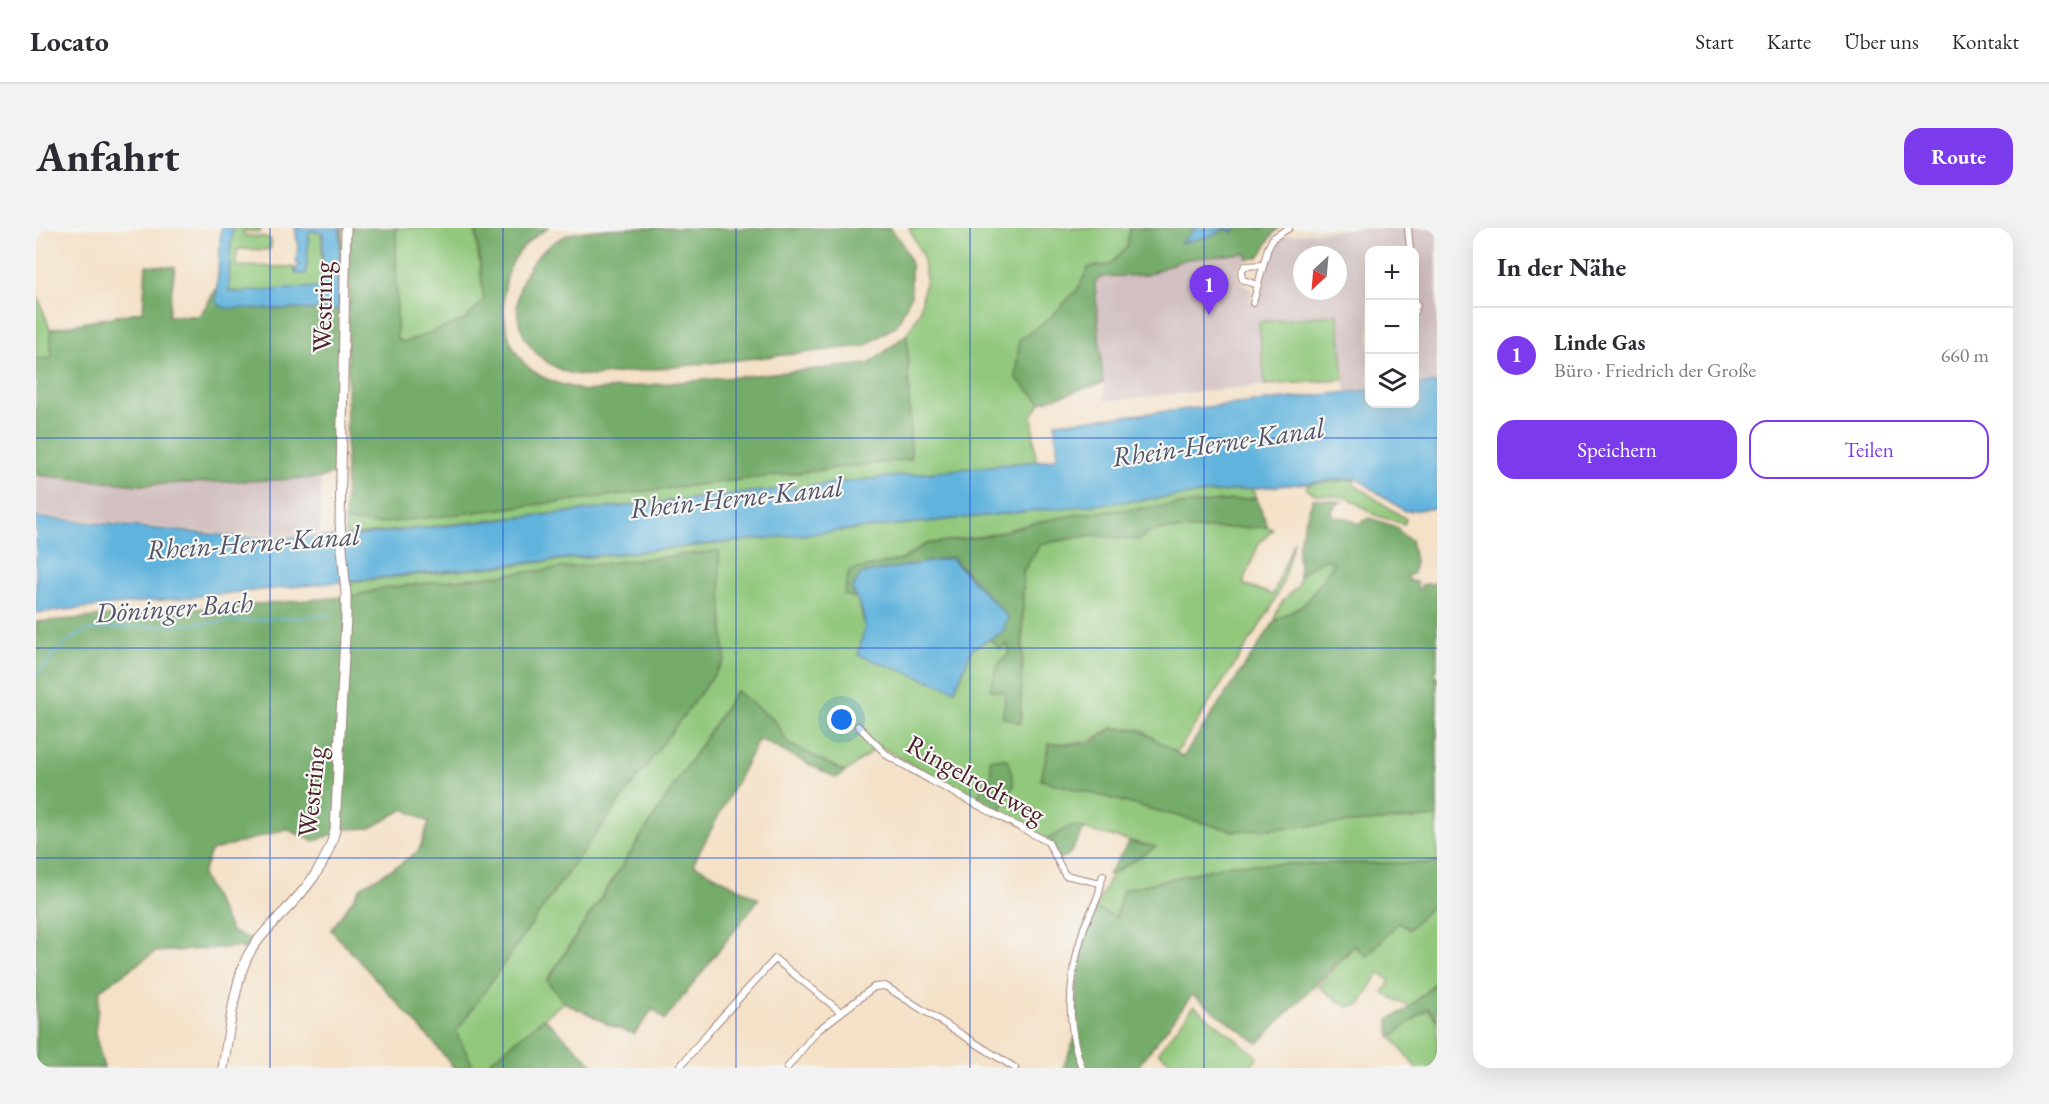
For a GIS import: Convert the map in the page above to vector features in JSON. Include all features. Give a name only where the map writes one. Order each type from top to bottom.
[{"type":"main road","name":"Westring","points":[[223,1068],[237,992],[246,958],[312,879],[333,839],[347,598],[340,531],[346,228]]},
{"type":"street","points":[[1253,303],[1268,248],[1273,238],[1289,228]]},
{"type":"street","points":[[1408,228],[1410,246]]},
{"type":"street","points":[[1258,285],[1243,280],[1240,275],[1241,271],[1245,266],[1263,265]]},
{"type":"street","name":"Ringelrodtweg","points":[[858,726],[888,756],[1048,842],[1065,875],[1100,884]]},
{"type":"street","points":[[1082,1068],[1074,1040],[1070,1006],[1072,980],[1083,930],[1099,894],[1103,874]]},
{"type":"street","points":[[679,1068],[775,958],[841,1012]]},
{"type":"street","points":[[787,1068],[817,1031],[874,987],[885,986],[1015,1068]]},
{"type":"shaded area","points":[[1356,228],[1437,228],[1437,383],[1419,385],[1419,246],[1365,246],[1365,390],[1346,392],[1338,315],[1259,322],[1265,385],[1105,401],[1095,284],[1097,280],[1102,277],[1150,274],[1188,259],[1247,253],[1247,259],[1239,266],[1237,275],[1241,282],[1252,290],[1250,302],[1257,304],[1272,252],[1283,236]]},
{"type":"shaded area","points":[[36,475],[139,485],[321,478],[320,533],[234,534],[36,515]]},
{"type":"green space","points":[[233,228],[260,228],[260,232],[244,231],[243,235],[266,237],[271,240],[271,248],[267,250],[237,249],[236,266],[293,267],[296,274],[306,273],[310,231],[322,232],[322,285],[292,291],[229,291]]},
{"type":"green space","points":[[340,228],[343,228],[337,467],[334,473],[321,478],[139,485],[36,475],[36,359],[52,358],[50,329],[143,311],[146,265],[175,267],[168,316],[200,316],[217,287],[216,301],[279,309],[335,310],[339,308]]},
{"type":"green space","points":[[350,228],[396,228],[397,340],[405,342],[465,320],[484,300],[476,228],[548,228],[524,247],[510,268],[504,297],[506,328],[518,355],[533,371],[555,382],[586,391],[869,364],[907,334],[911,459],[375,524],[345,521]]},
{"type":"green space","points":[[396,228],[475,228],[484,300],[465,320],[405,342],[397,340]]},
{"type":"green space","points":[[626,228],[890,228],[901,241],[911,264],[911,296],[897,325],[865,346],[593,376],[566,372],[544,360],[529,344],[520,325],[517,305],[521,284],[531,265],[546,248],[567,235]]},
{"type":"green space","points":[[909,228],[1130,228],[1127,247],[1109,265],[1089,267],[1078,289],[1049,319],[1019,340],[1016,378],[1041,402],[1032,415],[1036,461],[346,536],[345,521],[375,524],[911,459],[907,334],[920,311],[926,278],[922,255]]},
{"type":"green space","points":[[1130,228],[1196,228],[1182,243],[1213,235],[1225,229],[1233,232],[1236,228],[1279,228],[1258,258],[1247,259],[1247,253],[1188,259],[1146,275],[1102,277],[1097,280],[1095,284],[1103,383],[1041,402],[1016,378],[1019,340],[1049,319],[1078,289],[1089,267],[1109,265],[1127,247]]},
{"type":"green space","points":[[36,297],[38,297],[50,329],[52,358],[36,359]]},
{"type":"green space","points":[[1338,314],[1344,380],[1265,385],[1259,322]]},
{"type":"green space","points":[[1356,479],[1353,484],[1406,519],[1404,524],[1375,515],[1349,498],[1315,494],[1306,489],[1308,484]]},
{"type":"green space","points":[[1252,488],[1256,498],[1078,514],[985,536],[926,544],[903,559],[850,571],[865,626],[955,690],[972,649],[989,639],[1007,643],[1010,653],[997,666],[991,690],[1007,693],[1023,670],[1023,571],[1041,544],[1092,535],[1138,540],[1154,530],[1268,527],[1273,530],[1259,543],[1243,584],[1273,595],[1294,540],[1282,585],[1270,610],[1176,754],[1143,731],[1131,728],[1112,728],[1089,742],[1049,744],[1041,780],[1234,831],[1437,817],[1437,863],[1234,864],[1123,890],[1116,917],[1095,908],[1112,874],[1155,847],[1071,826],[1048,839],[999,812],[1014,785],[991,775],[975,800],[879,746],[845,772],[787,743],[776,722],[736,691],[547,980],[564,1002],[482,1068],[474,1068],[455,1032],[577,859],[718,551],[383,588],[350,597],[349,582]]},
{"type":"green space","points":[[1256,498],[1268,527],[1154,530],[1138,540],[1092,535],[1041,544],[1023,571],[1021,723],[1002,717],[1006,693],[990,690],[997,666],[1010,652],[1007,644],[1000,649],[989,639],[1003,631],[1008,617],[952,557],[861,575],[852,590],[856,598],[844,595],[849,571],[903,559],[926,544],[985,536],[1078,514]]},
{"type":"green space","points":[[1313,498],[1342,502],[1332,510],[1334,517],[1347,518],[1358,524],[1370,518],[1396,527],[1411,540],[1415,561],[1413,574],[1407,576],[1408,580],[1417,582],[1418,590],[1421,590],[1421,585],[1437,583],[1437,670],[1434,674],[1437,676],[1437,817],[1234,831],[1041,780],[1049,744],[1090,744],[1112,729],[1139,729],[1183,757],[1275,621],[1308,600],[1334,563],[1326,559],[1299,576],[1299,542]]},
{"type":"green space","points":[[719,551],[725,660],[577,859],[456,1032],[474,1068],[454,1068],[331,930],[362,886],[399,865],[419,850],[429,822],[404,809],[371,828],[347,829],[314,841],[286,829],[211,851],[202,875],[232,932],[251,939],[246,949],[237,947],[155,952],[100,990],[95,1033],[104,1068],[36,1068],[36,622],[356,596],[383,588]]},
{"type":"green space","points":[[1326,559],[1334,563],[1308,600],[1275,621],[1280,606],[1298,586],[1299,576]]},
{"type":"green space","points":[[736,691],[776,722],[787,743],[845,772],[836,778],[759,739],[693,864],[759,899],[665,1020],[653,1009],[634,1034],[609,1025],[564,1002],[547,981]]},
{"type":"green space","points":[[990,759],[1008,759],[1014,785],[999,812],[975,800],[991,775]]},
{"type":"green space","points":[[1071,826],[1085,828],[1069,855],[1059,859],[1048,839]]},
{"type":"green space","points":[[1129,842],[1156,847],[1112,874],[1108,874]]},
{"type":"green space","points":[[1437,863],[1437,901],[1409,929],[1399,922],[1367,956],[1354,945],[1258,1043],[1192,995],[1137,1068],[1063,1068],[1075,1038],[1077,981],[1085,936],[1095,908],[1116,917],[1123,890],[1234,864]]},
{"type":"green space","points":[[1436,901],[1437,981],[1409,1007],[1383,993],[1390,981],[1379,973],[1360,1005],[1347,1007],[1318,986],[1354,946],[1367,956],[1399,921],[1409,929]]},
{"type":"green space","points":[[1437,982],[1437,1020],[1428,1008],[1390,1038],[1389,1019],[1408,1009]]},
{"type":"green space","points":[[1194,1006],[1258,1057],[1250,1068],[1179,1068],[1158,1052]]},
{"type":"green space","points":[[1428,1009],[1437,1021],[1437,1068],[1416,1068],[1391,1036]]},
{"type":"green space","points":[[544,1018],[597,1068],[482,1068]]},
{"type":"water","points":[[221,228],[233,228],[229,291],[236,292],[319,287],[322,281],[323,233],[310,231],[306,274],[296,274],[295,268],[298,268],[299,264],[296,263],[298,245],[295,228],[340,228],[339,308],[335,310],[225,308],[220,306],[216,301]]},
{"type":"water","points":[[1196,228],[1236,228],[1233,232],[1225,229],[1213,235],[1181,243]]},
{"type":"water","name":"Rhein-Herne-Kanal","points":[[1437,383],[1437,508],[1405,511],[1356,478],[36,613],[36,517],[244,537],[343,537],[1054,459],[1058,454],[1055,423],[1365,390],[1365,408],[1419,408],[1419,385]]},
{"type":"water","points":[[951,558],[1008,617],[1003,632],[972,649],[955,690],[858,655],[865,626],[862,610],[852,589],[861,574]]},
{"type":"waterway","name":"Döninger Bach","points":[[36,676],[66,643],[89,630],[332,615]]},
{"type":"place","name":"Linde Gas","points":[[1209,315]]}]
